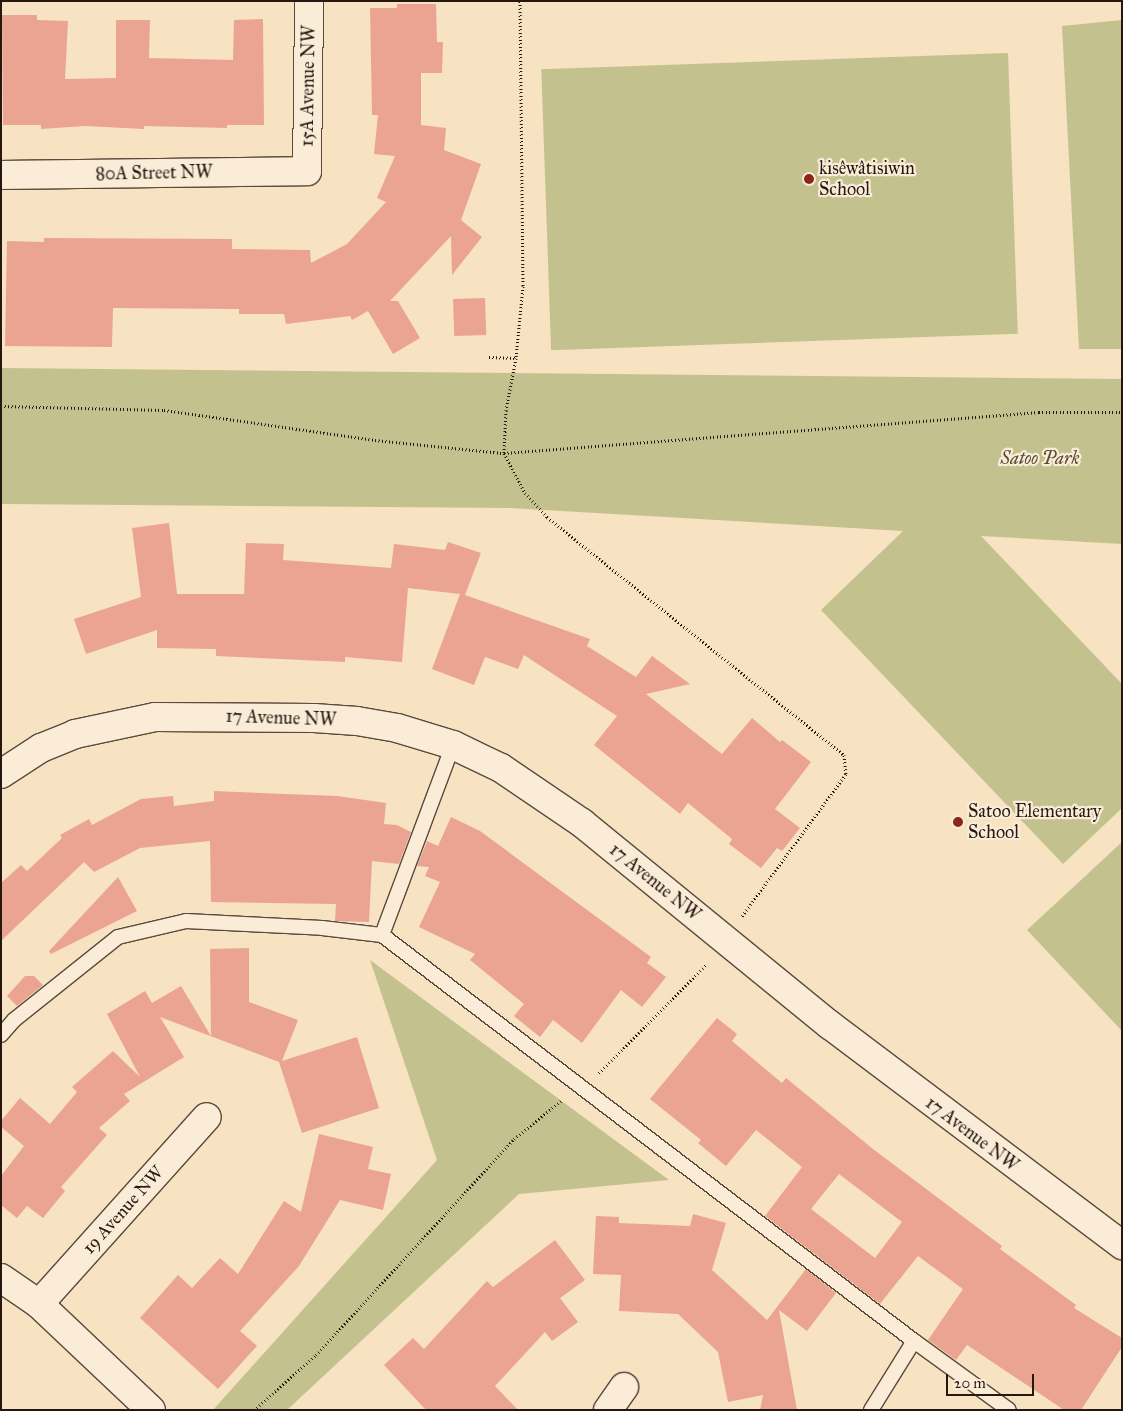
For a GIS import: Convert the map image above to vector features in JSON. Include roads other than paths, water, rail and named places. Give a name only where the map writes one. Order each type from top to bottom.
[{"type":"street","name":"15A Avenue NW","points":[[307,171],[309,1]]},
{"type":"street","name":"80A Street NW","points":[[1,175],[307,171]]},
{"type":"street","name":"17 Avenue NW","points":[[1,774],[41,748],[110,724],[190,716],[314,718],[397,728],[453,745],[501,768],[582,823],[837,1031],[1122,1245]]},
{"type":"street","name":"19 Avenue NW","points":[[38,1304],[207,1117]]},
{"type":"street","points":[[1,1278],[38,1304],[152,1410]]},
{"type":"street","points":[[608,1410],[624,1387]]},
{"type":"lane","points":[[382,935],[453,745]]},
{"type":"lane","points":[[1,1035],[14,1020],[118,937],[186,921],[322,928],[382,935],[914,1341],[1009,1410]]},
{"type":"lane","points":[[871,1410],[914,1341]]},
{"type":"place","name":"kisêwâtisiwin School","points":[[809,179]]},
{"type":"place","name":"Satoo Elementary School","points":[[958,822]]},
{"type":"park label","name":"Satoo Park","points":[[1040,458]]}]
